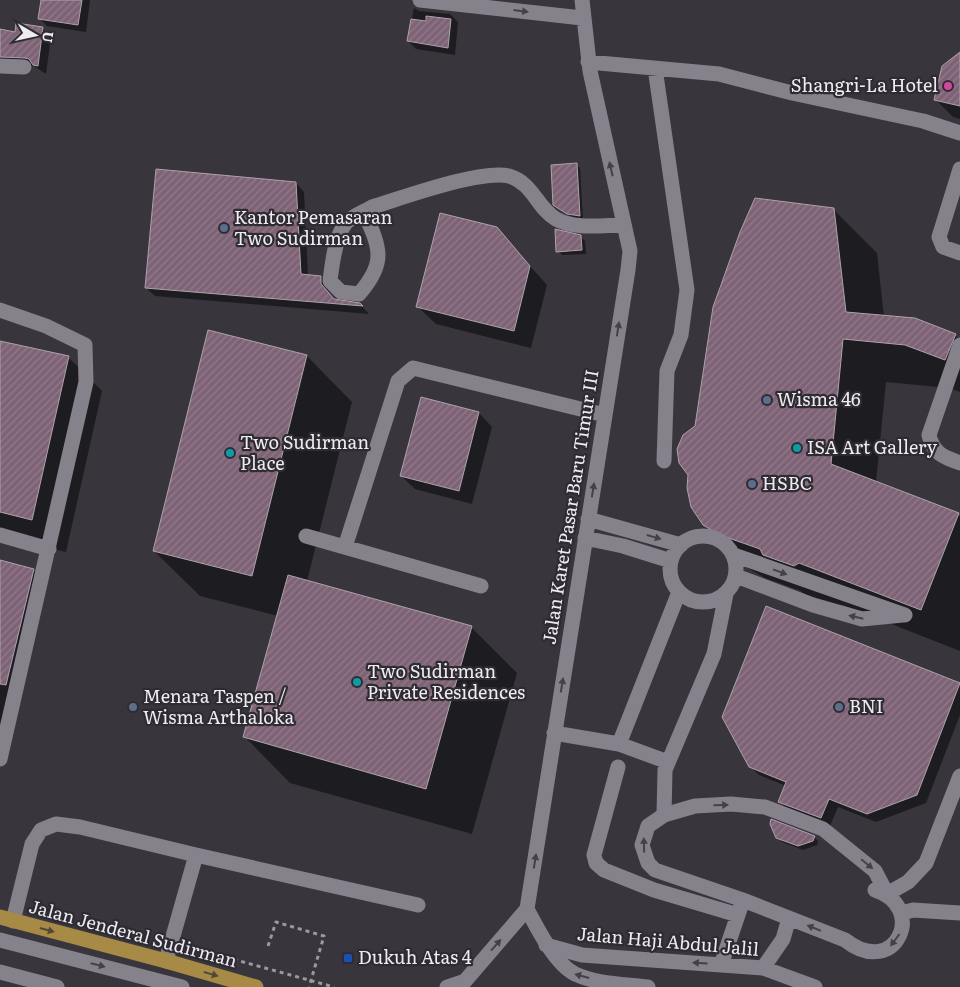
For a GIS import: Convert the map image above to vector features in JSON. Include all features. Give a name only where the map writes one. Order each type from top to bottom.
[{"type":"main road","name":"Jalan Jenderal Sudirman","points":[[7,919],[166,960],[256,987]]},
{"type":"street","points":[[420,0],[582,18]]},
{"type":"street","name":"Jalan Karet Pasar Baru Timur III","points":[[527,909],[630,251],[588,62],[582,18],[582,0]]},
{"type":"street","points":[[588,62],[719,74],[792,93],[923,121],[960,133]]},
{"type":"street","points":[[0,66],[24,67]]},
{"type":"street","points":[[655,68],[687,290],[680,335],[668,371],[664,461]]},
{"type":"street","points":[[960,169],[939,236],[943,247],[960,253]]},
{"type":"street","points":[[364,212],[377,242],[378,261],[372,278],[359,294],[341,292],[330,281],[332,258],[345,223],[372,207],[479,176],[508,176],[524,184],[556,219],[574,225],[624,226]]},
{"type":"street","points":[[0,310],[46,326],[85,345],[86,382],[0,759]]},
{"type":"street","points":[[960,345],[928,435],[931,446],[941,456],[960,463]]},
{"type":"street","points":[[345,547],[398,381],[413,368],[605,415]]},
{"type":"street","points":[[588,519],[681,545]]},
{"type":"street","points":[[0,535],[49,549]]},
{"type":"street","points":[[306,536],[481,586]]},
{"type":"street","points":[[664,815],[668,762],[714,654],[726,594],[736,576],[734,555],[728,546],[710,536],[700,536],[681,545],[674,552],[670,573],[679,592],[697,602],[717,600],[726,594]]},
{"type":"street","points":[[585,538],[622,546],[671,561]]},
{"type":"street","points":[[734,555],[904,615],[862,619],[814,605],[736,576]]},
{"type":"street","points":[[619,744],[679,592]]},
{"type":"street","points":[[554,733],[619,744],[668,762]]},
{"type":"street","points":[[618,767],[594,855],[596,863],[604,870],[654,890],[738,915]]},
{"type":"street","points":[[881,892],[908,882],[926,863],[960,776]]},
{"type":"street","points":[[731,804],[765,807],[823,828],[875,871],[881,892],[894,900],[902,914],[900,936],[885,950],[876,953],[857,949],[845,940],[743,900],[664,875],[648,863],[642,845],[648,826],[664,815],[694,806],[731,804]]},
{"type":"street","points":[[7,919],[32,844],[41,830],[56,824],[80,827],[196,856],[418,905]]},
{"type":"street","points":[[166,960],[196,856]]},
{"type":"street","points":[[721,965],[743,900]]},
{"type":"street","points":[[447,987],[466,981],[527,909]]},
{"type":"street","name":"Jalan Haji Abdul Jalil","points":[[527,909],[546,945],[574,974],[607,982],[648,987]]},
{"type":"street","points":[[902,914],[913,910],[960,913]]},
{"type":"street","points":[[763,968],[783,939],[789,918]]},
{"type":"street","points":[[0,940],[182,987]]},
{"type":"street","name":"Jalan Haji Abdul Jalil","points":[[546,945],[582,954],[763,968],[815,987]]},
{"type":"street","points":[[0,972],[57,987]]},
{"type":"path","points":[[268,946],[276,922],[324,936],[308,987]]},
{"type":"building","points":[[41,0],[82,0],[78,25],[38,19]]},
{"type":"building","points":[[426,16],[451,19],[448,48],[407,41],[411,19],[426,21]]},
{"type":"building","points":[[16,23],[43,27],[38,66],[33,65],[29,59],[25,58],[0,57],[0,29],[15,32]]},
{"type":"building","name":"Shangri-La Hotel","points":[[960,52],[960,106],[934,100],[942,66]]},
{"type":"building","points":[[577,163],[580,216],[567,214],[553,205],[551,165]]},
{"type":"building","name":"Kantor Pemasaran Two Sudirman","points":[[156,169],[296,182],[301,274],[321,276],[321,284],[334,299],[360,303],[363,306],[145,288]]},
{"type":"building","name":"Wisma 46","points":[[755,198],[834,208],[846,312],[915,318],[956,334],[945,360],[905,345],[843,339],[831,464],[959,513],[921,610],[799,563],[794,566],[763,555],[760,549],[720,535],[703,525],[691,507],[687,488],[688,475],[679,463],[677,449],[683,435],[695,426],[713,307],[740,232]]},
{"type":"building","points":[[440,213],[497,227],[530,266],[514,331],[416,307]]},
{"type":"building","points":[[555,229],[581,235],[582,250],[556,252]]},
{"type":"building","name":"Two Sudirman Place","points":[[208,330],[307,355],[252,576],[153,551]]},
{"type":"building","points":[[0,341],[69,356],[32,520],[0,512]]},
{"type":"building","points":[[421,397],[479,412],[459,491],[400,476]]},
{"type":"building","points":[[0,560],[34,569],[6,685],[0,684]]},
{"type":"building","name":"Two Sudirman Private Residences","points":[[288,575],[472,626],[426,789],[243,737]]},
{"type":"building","name":"BNI","points":[[766,606],[960,683],[917,795],[867,814],[829,799],[821,818],[778,802],[786,782],[749,767],[722,717]]},
{"type":"building","points":[[771,819],[815,836],[813,841],[798,846],[776,838],[770,824]]},
{"type":"place","name":"Shangri-La Hotel","points":[[948,86]]},
{"type":"place","name":"Kantor Pemasaran Two Sudirman","points":[[224,228]]},
{"type":"place","name":"Wisma 46","points":[[767,400]]},
{"type":"place","name":"ISA Art Gallery","points":[[797,448]]},
{"type":"place","name":"Two Sudirman Place","points":[[230,453]]},
{"type":"place","name":"HSBC","points":[[752,484]]},
{"type":"place","name":"Two Sudirman Private Residences","points":[[357,682]]},
{"type":"place","name":"Menara Taspen / Wisma Arthaloka","points":[[133,707]]},
{"type":"place","name":"BNI","points":[[839,707]]},
{"type":"place","name":"Dukuh Atas 4","points":[[348,958]]}]
